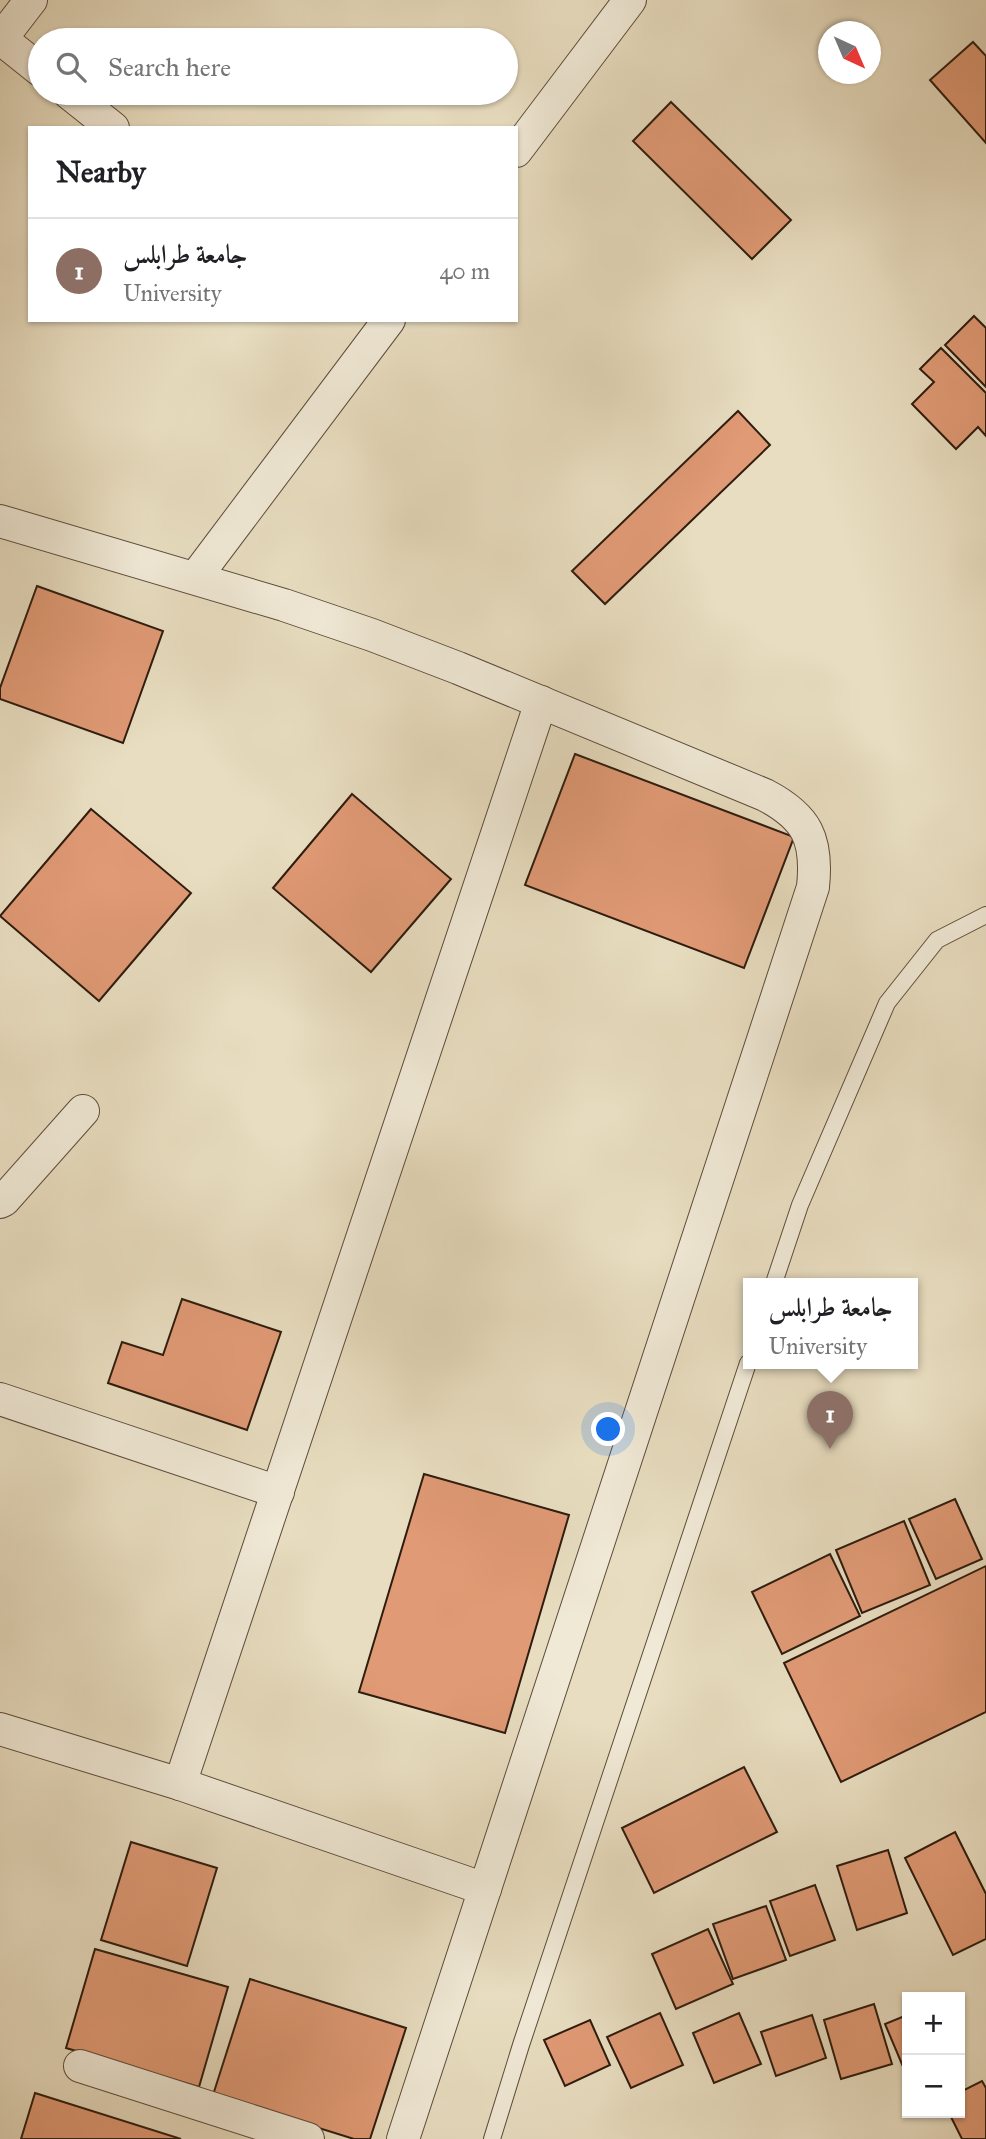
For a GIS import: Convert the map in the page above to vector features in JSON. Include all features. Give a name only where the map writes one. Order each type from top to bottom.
[{"type":"street","points":[[28,60],[0,38],[31,0]]},
{"type":"street","points":[[518,148],[630,0]]},
{"type":"street","points":[[84,105],[110,126]]},
{"type":"street","points":[[195,578],[374,326]]},
{"type":"street","points":[[0,520],[284,605],[372,635],[765,795],[785,805],[801,821],[812,841],[816,864],[809,900],[403,2139]]},
{"type":"street","points":[[180,1784],[541,702]]},
{"type":"street","points":[[0,1202],[83,1111]]},
{"type":"street","points":[[0,1399],[278,1492]]},
{"type":"street","points":[[0,1729],[180,1784],[485,1889]]},
{"type":"street","points":[[80,2066],[309,2139]]},
{"type":"lane","points":[[776,1278],[800,1205],[887,1003],[937,940],[986,915]]},
{"type":"lane","points":[[492,2139],[746,1369]]},
{"type":"building","points":[[973,42],[986,56],[986,143],[930,80]]},
{"type":"building","points":[[671,102],[791,220],[752,259],[633,141]]},
{"type":"building","points":[[974,316],[986,328],[986,387],[945,345]]},
{"type":"building","points":[[941,348],[986,393],[986,436],[978,427],[956,449],[912,404],[934,382],[920,369]]},
{"type":"building","points":[[738,411],[770,445],[605,604],[572,571]]},
{"type":"building","points":[[37,586],[163,631],[123,743],[0,699],[0,688]]},
{"type":"building","points":[[575,754],[794,837],[744,968],[525,885]]},
{"type":"building","points":[[352,794],[451,879],[371,972],[273,888]]},
{"type":"building","points":[[91,809],[191,893],[99,1001],[0,916]]},
{"type":"building","points":[[182,1299],[281,1332],[247,1430],[108,1383],[122,1342],[163,1355]]},
{"type":"building","points":[[424,1474],[569,1515],[505,1733],[359,1692]]},
{"type":"building","points":[[955,1499],[982,1559],[936,1579],[909,1519]]},
{"type":"building","points":[[904,1521],[930,1585],[862,1613],[836,1550]]},
{"type":"building","points":[[830,1554],[860,1616],[782,1654],[752,1592]]},
{"type":"building","points":[[986,1566],[986,1712],[841,1782],[784,1663]]},
{"type":"building","points":[[744,1767],[777,1832],[654,1893],[622,1828]]},
{"type":"building","points":[[955,1832],[986,1894],[986,1939],[953,1955],[905,1858]]},
{"type":"building","points":[[131,1842],[217,1868],[187,1966],[101,1940]]},
{"type":"building","points":[[888,1850],[907,1913],[857,1930],[837,1866]]},
{"type":"building","points":[[815,1885],[835,1940],[790,1956],[770,1901]]},
{"type":"building","points":[[766,1906],[786,1960],[733,1979],[713,1924]]},
{"type":"building","points":[[708,1929],[733,1984],[676,2009],[652,1954]]},
{"type":"building","points":[[95,1949],[228,1987],[199,2087],[66,2048]]},
{"type":"building","points":[[250,1979],[406,2028],[370,2139],[354,2139],[213,2095]]},
{"type":"building","points":[[874,2004],[892,2064],[841,2079],[824,2020]]},
{"type":"building","points":[[660,2013],[683,2065],[631,2088],[607,2037]]},
{"type":"building","points":[[739,2013],[761,2064],[714,2083],[693,2033]]},
{"type":"building","points":[[812,2015],[826,2058],[776,2076],[761,2032]]},
{"type":"building","points":[[902,2017],[902,2064],[885,2024]]},
{"type":"building","points":[[590,2020],[610,2065],[565,2086],[544,2040]]},
{"type":"building","points":[[982,2081],[986,2088],[986,2139],[962,2139],[952,2118],[965,2118],[965,2090]]},
{"type":"building","points":[[35,2093],[181,2139],[21,2139]]},
{"type":"place","name":"جامعة طرابلس","points":[[830,1449]]}]
